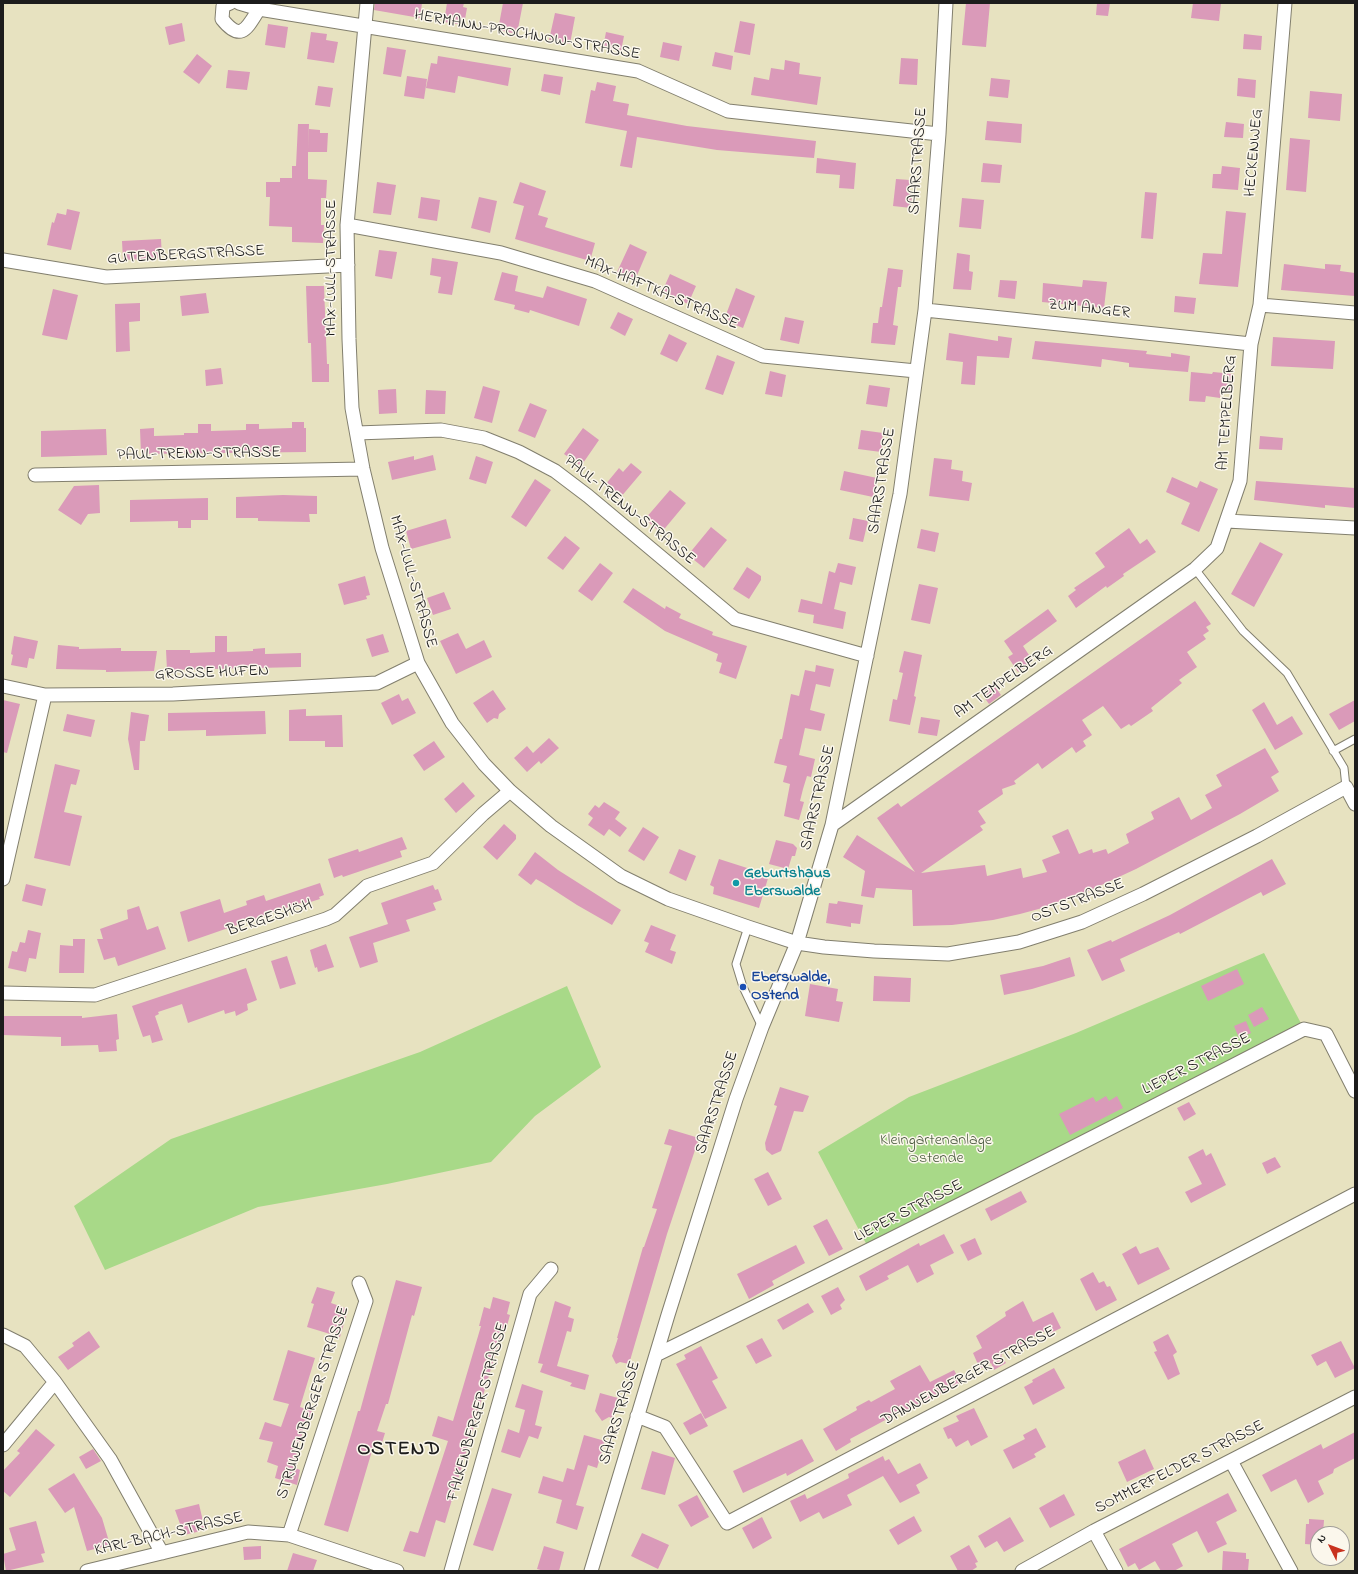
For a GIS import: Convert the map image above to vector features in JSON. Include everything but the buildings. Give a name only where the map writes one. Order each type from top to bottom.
[{"type":"street","points":[[230,3],[223,6],[222,19],[230,30],[240,32],[246,29],[259,9]]},
{"type":"street","points":[[239,3],[259,9],[364,26]]},
{"type":"street","name":"MAX-LULL-STRASSE","points":[[367,3],[347,225],[352,408],[363,469],[382,548],[418,663],[452,723],[484,764],[510,791],[580,848],[621,876],[668,899],[797,943]]},
{"type":"street","name":"SAARSTRASSE","points":[[591,1571],[637,1416],[736,1099],[762,1027],[797,943],[832,825],[900,494],[925,310],[939,134],[946,3]]},
{"type":"street","name":"HECKENWEG","points":[[1260,305],[1285,3]]},
{"type":"street","name":"HERMANN-PROCHNOW-STRASSE","points":[[364,26],[638,71],[728,110],[939,134]]},
{"type":"street","name":"MAX-HAFTKA-STRASSE","points":[[347,225],[501,253],[595,281],[763,356],[916,371]]},
{"type":"street","name":"GUTENBERGSTRASSE","points":[[3,260],[106,278],[348,265]]},
{"type":"street","points":[[1260,305],[1355,313]]},
{"type":"street","name":"AM TEMPELBERG","points":[[832,825],[1195,570],[1217,548],[1240,481],[1251,344],[1260,305]]},
{"type":"street","name":"ZUM ANGER","points":[[925,310],[1251,344]]},
{"type":"street","name":"PAUL-TRENN-STRASSE","points":[[357,433],[441,430],[484,438],[519,452],[555,471],[572,484],[735,619],[867,656]]},
{"type":"street","name":"PAUL-TRENN-STRASSE","points":[[35,475],[363,469]]},
{"type":"street","points":[[1227,521],[1355,528]]},
{"type":"street","name":"GROSSE HUFEN","points":[[3,686],[44,695],[173,694],[377,683],[418,663]]},
{"type":"street","points":[[3,879],[44,695]]},
{"type":"street","points":[[1346,787],[1355,804]]},
{"type":"street","name":"OSTSTRASSE","points":[[797,943],[874,951],[948,954],[1019,942],[1082,922],[1143,894],[1257,836],[1346,787]]},
{"type":"street","name":"BERGESHÖH","points":[[3,993],[95,995],[326,919],[335,915],[367,886],[433,863],[483,814],[510,791]]},
{"type":"street","name":"LIEPER STRASSE","points":[[656,1355],[897,1237],[1304,1029],[1326,1034],[1355,1091]]},
{"type":"street","name":"DANNENBERGER STRASSE","points":[[637,1416],[666,1427],[726,1523],[1355,1194]]},
{"type":"street","name":"FALKENBERGER STRASSE","points":[[451,1571],[530,1294],[551,1269]]},
{"type":"street","name":"STRUWENBERGER STRASSE","points":[[289,1535],[366,1301],[359,1282]]},
{"type":"street","points":[[3,1335],[25,1346],[55,1382],[110,1459],[162,1553]]},
{"type":"street","points":[[3,1445],[55,1382]]},
{"type":"street","name":"SOMMERFELDER STRASSE","points":[[1022,1571],[1094,1531],[1355,1397]]},
{"type":"street","points":[[1231,1461],[1291,1571]]},
{"type":"street","points":[[1094,1531],[1116,1571]]},
{"type":"street","name":"KARL-BACH-STRASSE","points":[[87,1571],[248,1532],[289,1535],[397,1571]]},
{"type":"lane","points":[[1195,570],[1243,631],[1287,673],[1344,768],[1346,787]]},
{"type":"lane","points":[[1333,751],[1355,739]]},
{"type":"lane","points":[[748,927],[736,964],[743,988],[762,1027]]},
{"type":"green space","name":"Kleingartenanlage Ostende","points":[[1264,953],[1304,1029],[870,1251],[818,1152],[909,1097],[1076,1033]]},
{"type":"green space","points":[[567,986],[601,1067],[535,1116],[491,1162],[387,1184],[258,1207],[105,1270],[74,1206],[171,1139],[420,1052]]},
{"type":"place","name":"Geburtshaus Eberswalde","points":[[736,883]]},
{"type":"place","name":"Eberswalde, Ostend","points":[[743,987]]},
{"type":"district","name":"OSTEND","points":[[399,1451]]}]
